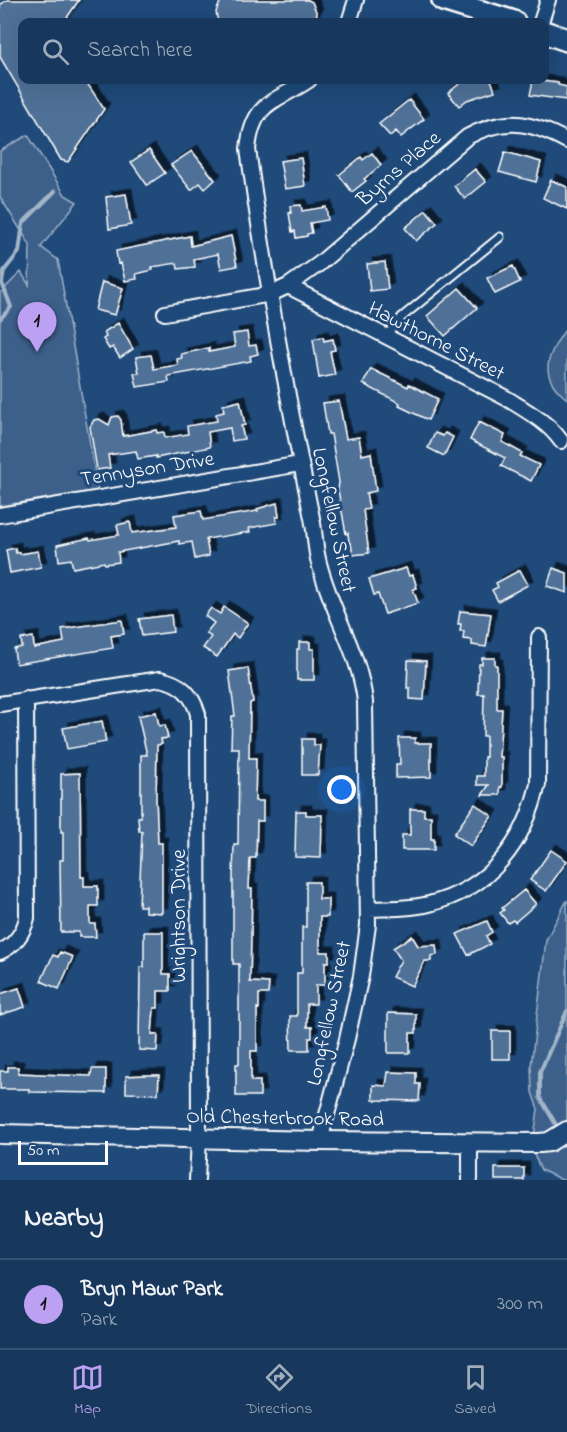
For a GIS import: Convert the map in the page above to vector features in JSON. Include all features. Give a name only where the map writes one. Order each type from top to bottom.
[{"type":"main road","points":[[443,0],[501,18]]},
{"type":"main road","points":[[549,34],[567,40]]},
{"type":"street","points":[[350,18],[356,0]]},
{"type":"street","points":[[542,18],[549,0]]},
{"type":"street","name":"Longfellow Street","points":[[302,84],[270,102],[257,117],[250,135],[248,149],[281,365],[324,585],[360,674],[364,694],[369,909],[364,955],[354,1007],[320,1141]]},
{"type":"street","name":"Byrns Place","points":[[165,313],[271,294],[288,286],[319,264],[467,137],[481,129],[513,123],[529,125],[545,129],[567,141]]},
{"type":"street","name":"Hawthorne Street","points":[[288,286],[506,398],[555,432],[561,441]]},
{"type":"street","name":"Tennyson Drive","points":[[0,515],[300,464]]},
{"type":"street","points":[[369,909],[410,908],[450,897],[486,876],[515,844],[533,805],[538,784],[539,637]]},
{"type":"street","name":"Wrightson Drive","points":[[27,699],[154,679],[171,681],[181,686],[195,703],[198,714],[200,1138],[196,1180]]},
{"type":"street","points":[[0,704],[27,699],[27,918],[19,938],[0,952]]},
{"type":"street","name":"Old Chesterbrook Road","points":[[0,1134],[320,1141],[549,1142],[567,1131]]},
{"type":"street","points":[[470,1141],[470,1180]]},
{"type":"lane","points":[[386,336],[402,317],[500,237]]},
{"type":"shaded area","points":[[28,135],[65,195],[77,202],[41,247],[58,260],[98,490],[0,506],[0,293],[21,272],[29,285],[30,245],[0,197],[0,151]]},
{"type":"shaded area","points":[[567,327],[567,399],[551,381],[548,364],[550,355]]},
{"type":"shaded area","points":[[567,900],[567,1180],[562,1180],[541,1170],[532,1150],[538,1109],[532,1092],[531,1066],[546,940]]},
{"type":"building","points":[[7,0],[79,0],[67,18],[18,18],[18,84],[88,84],[104,109],[68,162],[61,160],[0,57],[0,5]]},
{"type":"building","points":[[221,0],[308,0],[312,2],[317,14],[315,18],[217,18],[216,12]]},
{"type":"building","points":[[549,82],[567,87],[566,100],[530,95],[532,84],[549,84]]},
{"type":"building","points":[[459,84],[492,84],[495,91],[467,100],[459,106],[448,93]]},
{"type":"building","points":[[409,100],[424,119],[401,137],[396,131],[390,136],[379,124]]},
{"type":"building","points":[[149,150],[165,173],[147,185],[131,162]]},
{"type":"building","points":[[192,151],[215,180],[205,189],[200,183],[191,190],[171,165]]},
{"type":"building","points":[[505,152],[541,162],[536,182],[499,172]]},
{"type":"building","points":[[372,153],[381,165],[352,192],[339,175],[361,157],[363,160]]},
{"type":"building","points":[[301,158],[305,186],[285,189],[280,161]]},
{"type":"building","points":[[475,169],[486,182],[465,199],[454,186]]},
{"type":"building","points":[[551,180],[567,187],[567,209],[543,198]]},
{"type":"building","points":[[126,194],[131,225],[109,229],[106,197]]},
{"type":"building","points":[[301,205],[302,211],[326,207],[328,220],[310,223],[312,233],[296,238],[295,231],[292,232],[290,206]]},
{"type":"building","points":[[426,210],[437,223],[416,241],[405,228]]},
{"type":"building","points":[[190,236],[191,246],[231,236],[237,266],[221,269],[218,254],[194,259],[195,267],[178,269],[177,263],[152,267],[153,270],[136,274],[137,279],[125,281],[121,263],[118,264],[116,251]]},
{"type":"building","points":[[385,262],[388,289],[370,291],[367,264]]},
{"type":"building","points":[[513,266],[520,282],[495,294],[487,278]]},
{"type":"building","points":[[102,282],[123,288],[115,315],[95,310]]},
{"type":"building","points":[[459,288],[477,308],[445,336],[427,316]]},
{"type":"building","points":[[118,323],[133,349],[120,358],[113,347],[109,349],[103,339],[106,337],[104,332]]},
{"type":"building","points":[[247,332],[249,346],[256,345],[258,354],[250,356],[251,361],[168,376],[169,382],[137,387],[134,373],[139,373],[136,357],[151,355],[154,369],[178,365],[177,359],[182,358],[181,354],[209,348],[209,352],[235,347],[233,334]]},
{"type":"building","points":[[323,337],[324,341],[333,339],[335,350],[330,351],[335,375],[319,378],[313,339]]},
{"type":"building","points":[[371,369],[408,387],[409,384],[438,399],[428,420],[399,406],[400,403],[363,384]]},
{"type":"building","points":[[240,401],[245,425],[241,426],[244,439],[232,441],[230,428],[208,432],[210,447],[156,458],[156,456],[138,459],[136,451],[108,455],[110,468],[97,470],[90,427],[94,420],[99,419],[109,425],[112,417],[118,416],[121,420],[123,436],[157,430],[157,433],[164,432],[165,438],[188,434],[187,426],[217,421],[216,414],[224,412],[223,405]]},
{"type":"building","points":[[339,401],[346,439],[359,437],[362,455],[371,453],[376,491],[366,493],[369,509],[363,510],[369,553],[353,555],[348,533],[346,534],[331,434],[328,434],[323,403]]},
{"type":"building","points":[[479,422],[505,435],[502,442],[522,453],[520,456],[539,465],[531,481],[501,466],[505,458],[470,440]]},
{"type":"building","points":[[435,433],[443,436],[445,433],[453,437],[444,456],[428,448]]},
{"type":"building","points":[[277,503],[279,517],[276,517],[277,523],[249,528],[250,532],[206,539],[209,556],[195,559],[192,542],[179,544],[179,541],[118,552],[119,562],[105,564],[104,562],[73,568],[71,559],[59,561],[57,545],[89,538],[90,540],[119,535],[117,525],[130,522],[132,533],[176,527],[174,515],[201,511],[203,520],[258,511],[257,509]]},
{"type":"building","points":[[15,548],[16,553],[20,552],[20,554],[38,551],[41,567],[10,573],[6,550]]},
{"type":"building","points":[[406,568],[409,576],[413,575],[417,588],[413,589],[418,603],[385,614],[378,594],[374,595],[369,579]]},
{"type":"building","points":[[553,568],[567,573],[567,593],[547,586]]},
{"type":"building","points":[[520,570],[528,585],[498,601],[492,590],[498,587],[496,583]]},
{"type":"building","points":[[224,607],[248,623],[238,638],[233,634],[217,657],[203,648],[211,637],[206,633],[214,623],[205,616],[211,608],[220,614]]},
{"type":"building","points":[[460,611],[491,614],[486,647],[472,645],[472,640],[463,639],[464,631],[460,631],[461,624],[458,624]]},
{"type":"building","points":[[171,615],[173,632],[142,636],[139,619]]},
{"type":"building","points":[[122,620],[124,634],[111,636],[113,648],[16,664],[14,649],[22,647],[21,639],[33,637],[34,648],[64,642],[62,629]]},
{"type":"building","points":[[299,642],[310,642],[310,649],[314,649],[314,680],[297,680]]},
{"type":"building","points":[[482,658],[495,658],[495,665],[497,665],[497,709],[502,709],[499,757],[502,757],[500,795],[482,795],[489,785],[477,785],[477,776],[484,776],[484,757],[486,757],[486,736],[483,736],[484,694],[478,694],[479,664],[482,664]]},
{"type":"building","points":[[408,660],[426,661],[424,700],[410,699],[410,688],[407,688]]},
{"type":"building","points":[[248,668],[253,702],[250,703],[249,758],[256,758],[255,801],[263,801],[263,821],[257,821],[256,858],[250,858],[249,889],[252,889],[250,982],[269,983],[268,994],[259,994],[257,1051],[251,1051],[251,1081],[260,1081],[260,1096],[236,1096],[236,1064],[239,1064],[239,964],[233,964],[233,876],[234,845],[238,845],[239,748],[231,748],[232,716],[235,716],[229,671]]},
{"type":"building","points":[[156,712],[159,726],[165,725],[168,738],[161,739],[162,744],[157,745],[156,799],[158,843],[162,843],[162,913],[145,912],[145,906],[139,906],[142,831],[139,831],[138,817],[141,817],[141,755],[147,755],[138,716]]},
{"type":"building","points":[[102,721],[106,742],[67,749],[63,728]]},
{"type":"building","points":[[399,738],[415,738],[415,743],[431,743],[431,777],[396,778],[396,764],[400,764]]},
{"type":"building","points":[[302,739],[314,739],[314,745],[320,745],[318,775],[302,775]]},
{"type":"building","points":[[80,773],[81,877],[84,877],[84,886],[98,886],[98,906],[90,906],[90,924],[95,924],[96,937],[79,937],[79,932],[61,932],[60,860],[63,860],[63,832],[61,832],[61,774]]},
{"type":"building","points":[[475,804],[492,816],[471,846],[454,834]]},
{"type":"building","points":[[410,809],[424,809],[424,816],[431,816],[431,839],[434,839],[434,850],[402,850],[402,835],[410,835]]},
{"type":"building","points":[[296,811],[306,811],[306,815],[322,815],[321,858],[295,857]]},
{"type":"building","points":[[551,850],[567,861],[546,891],[530,880]]},
{"type":"building","points":[[306,882],[319,882],[319,899],[328,899],[328,917],[320,917],[320,952],[329,952],[329,962],[325,962],[325,985],[316,985],[316,1004],[307,1004],[307,1027],[312,1027],[309,1050],[291,1050],[290,1016],[297,1016],[297,973],[302,973],[302,927],[306,927]]},
{"type":"building","points":[[524,890],[536,904],[515,922],[513,920],[508,923],[500,913],[504,910],[502,908]]},
{"type":"building","points":[[487,921],[492,932],[486,936],[490,944],[468,955],[457,934]]},
{"type":"building","points":[[144,932],[163,932],[163,974],[170,974],[170,991],[158,991],[158,1008],[154,1008],[152,1034],[158,1035],[157,1051],[139,1050],[140,967],[144,967]]},
{"type":"building","points":[[412,936],[418,946],[436,945],[437,955],[431,956],[431,961],[425,961],[412,986],[392,977],[401,960],[393,948]]},
{"type":"building","points":[[60,952],[73,957],[59,989],[41,981],[53,955],[58,957]]},
{"type":"building","points":[[19,988],[25,1007],[0,1015],[0,994]]},
{"type":"building","points":[[388,1013],[416,1014],[416,1033],[410,1033],[410,1053],[388,1053]]},
{"type":"building","points":[[492,1031],[510,1031],[510,1059],[492,1059]]},
{"type":"building","points":[[8,1067],[18,1067],[18,1073],[91,1076],[92,1069],[106,1069],[106,1093],[29,1092],[29,1089],[0,1089],[0,1071],[8,1071]]},
{"type":"building","points":[[388,1072],[416,1073],[416,1084],[420,1084],[419,1101],[373,1100],[373,1085],[386,1086]]},
{"type":"building","points":[[159,1075],[158,1094],[126,1093],[126,1076]]},
{"type":"building","points":[[495,1168],[524,1168],[524,1180],[495,1180]]},
{"type":"waterway","points":[[0,319],[11,307],[2,283],[4,271],[19,252],[23,223],[55,191]]},
{"type":"waterway","points":[[559,1130],[540,1097],[540,1072],[567,1011]]},
{"type":"place","name":"Bryn Mawr Park","points":[[37,352]]}]
